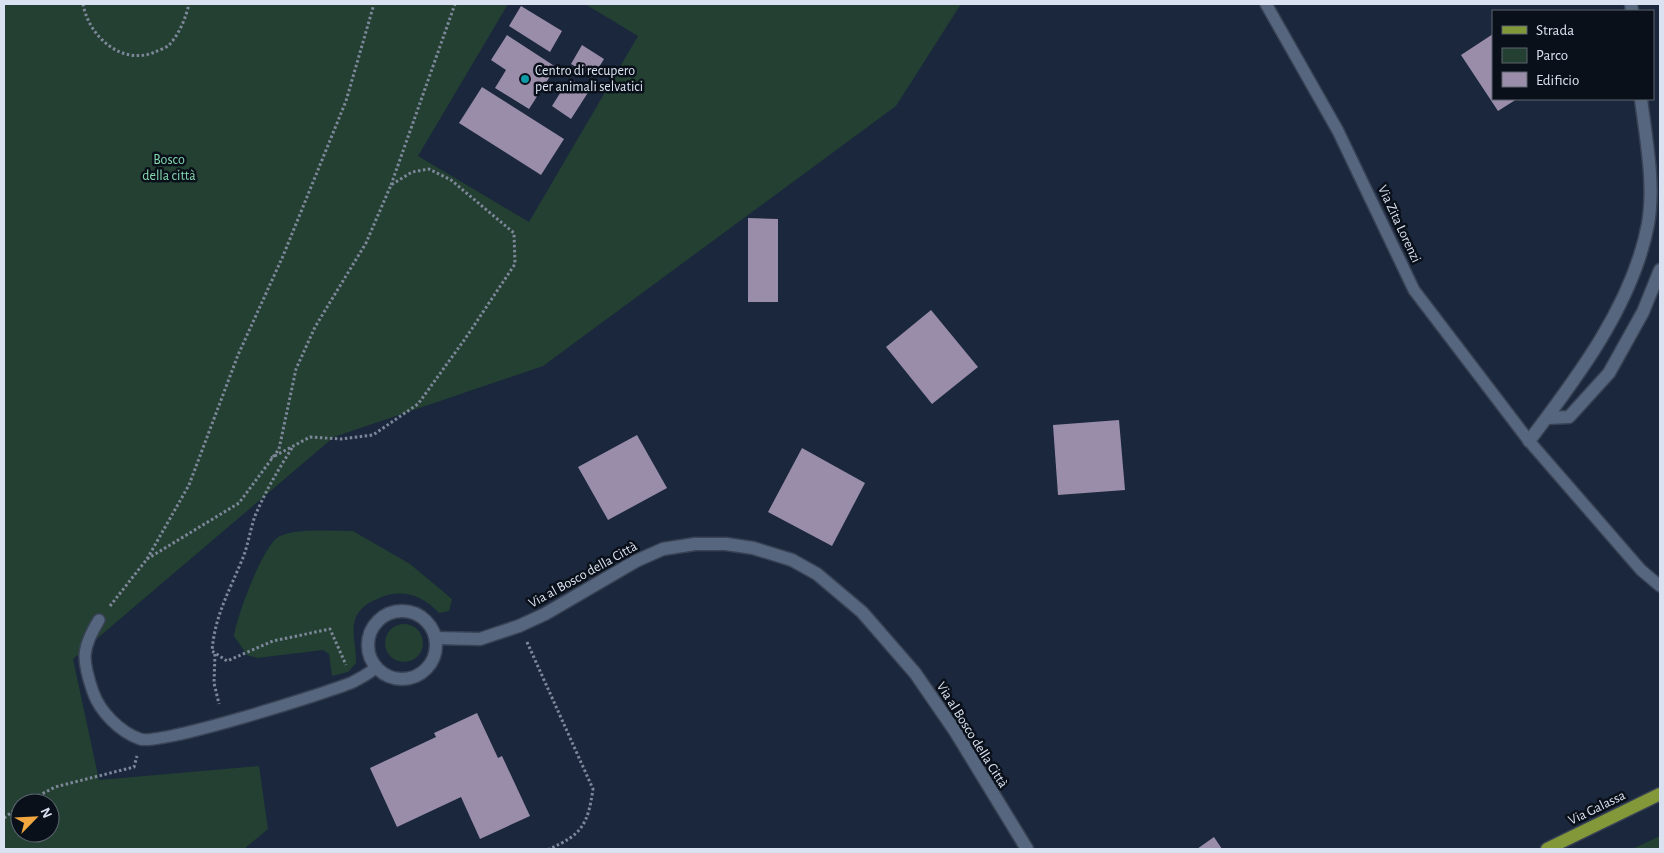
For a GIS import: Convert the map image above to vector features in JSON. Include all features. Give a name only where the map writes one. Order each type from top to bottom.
[{"type":"main road","name":"Via Galassa","points":[[1547,849],[1660,794]]},
{"type":"street","points":[[1528,441],[1590,354],[1617,309],[1637,265],[1648,222],[1650,188],[1641,100]]},
{"type":"street","points":[[1546,418],[1569,417],[1609,373],[1643,312],[1660,270]]},
{"type":"street","name":"Via al Bosco della Città","points":[[436,638],[480,639],[519,626],[554,610],[636,560],[663,549],[695,544],[726,544],[753,548],[792,560],[817,574],[862,612],[915,673],[955,731],[1027,849]]},
{"type":"street","points":[[408,610],[419,614],[428,622],[436,638],[435,656],[429,667],[409,679],[397,679],[386,675],[376,668],[370,658],[367,646],[369,634],[375,623],[384,615],[395,611],[408,610]]},
{"type":"lane","name":"Via Zita Lorenzi","points":[[1266,4],[1338,131],[1414,290],[1528,441],[1641,570],[1660,586]]},
{"type":"lane","points":[[99,620],[86,640],[85,668],[96,700],[117,726],[142,740],[161,738],[248,717],[353,682],[376,668]]},
{"type":"path","points":[[83,4],[95,33],[114,50],[142,57],[168,46],[186,17],[189,4]]},
{"type":"path","points":[[99,620],[148,559],[189,485],[238,355],[329,146],[346,101],[374,4]]},
{"type":"path","points":[[148,559],[238,503],[279,449],[296,369],[315,327],[366,243],[391,185],[455,4]]},
{"type":"path","points":[[271,458],[310,438],[341,439],[373,435],[418,404],[465,339],[515,264],[514,233],[452,180],[430,169],[412,172],[391,185]]},
{"type":"path","points":[[293,447],[272,479],[255,517],[243,559],[223,601],[214,629],[212,651],[227,661],[273,641],[330,629],[353,682]]},
{"type":"path","name":"Via al Bosco della Città","points":[[519,626],[593,789],[590,813],[582,830],[549,849]]},
{"type":"path","points":[[215,653],[214,683],[217,702],[227,717],[232,720]]},
{"type":"path","points":[[44,793],[55,787],[134,767],[142,740]]},
{"type":"green space","name":"Bosco della città","points":[[4,4],[508,4],[418,156],[529,222],[638,36],[585,4],[961,4],[896,106],[543,366],[334,437],[73,659],[99,780],[259,766],[268,829],[244,849],[4,849]]},
{"type":"green space","points":[[316,530],[353,531],[410,564],[452,599],[449,611],[439,613],[418,597],[402,594],[386,596],[370,602],[360,611],[354,622],[356,663],[348,672],[332,676],[329,654],[323,650],[257,658],[247,655],[234,636],[236,626],[245,598],[259,566],[273,542],[287,533]]},
{"type":"green space","points":[[404,624],[417,630],[423,643],[417,656],[404,662],[391,656],[385,643],[391,630]]},
{"type":"green space","points":[[1660,836],[1660,849],[1632,849]]},
{"type":"building","points":[[521,6],[562,31],[550,52],[509,26]]},
{"type":"building","name":"Centro di recupero per animali selvatici","points":[[507,35],[556,67],[529,109],[495,88],[506,70],[491,60]]},
{"type":"building","points":[[1492,35],[1492,100],[1515,100],[1498,111],[1461,55]]},
{"type":"building","points":[[582,45],[604,59],[593,77],[571,64]]},
{"type":"building","points":[[574,81],[589,91],[571,119],[552,106],[562,90],[566,93]]},
{"type":"building","points":[[482,87],[564,139],[541,175],[459,123]]},
{"type":"building","points":[[748,218],[778,219],[778,302],[748,302]]},
{"type":"building","points":[[931,310],[978,367],[932,404],[886,347]]},
{"type":"building","points":[[1119,420],[1125,490],[1058,495],[1053,425]]},
{"type":"building","points":[[637,435],[667,488],[608,520],[578,467]]},
{"type":"building","points":[[802,448],[865,483],[832,546],[768,512]]},
{"type":"building","points":[[477,713],[498,758],[502,756],[530,816],[480,839],[461,797],[397,827],[370,768],[436,737],[434,733]]},
{"type":"building","points":[[1214,837],[1222,849],[1197,849]]},
{"type":"place","name":"Centro di recupero per animali selvatici","points":[[525,79]]}]
